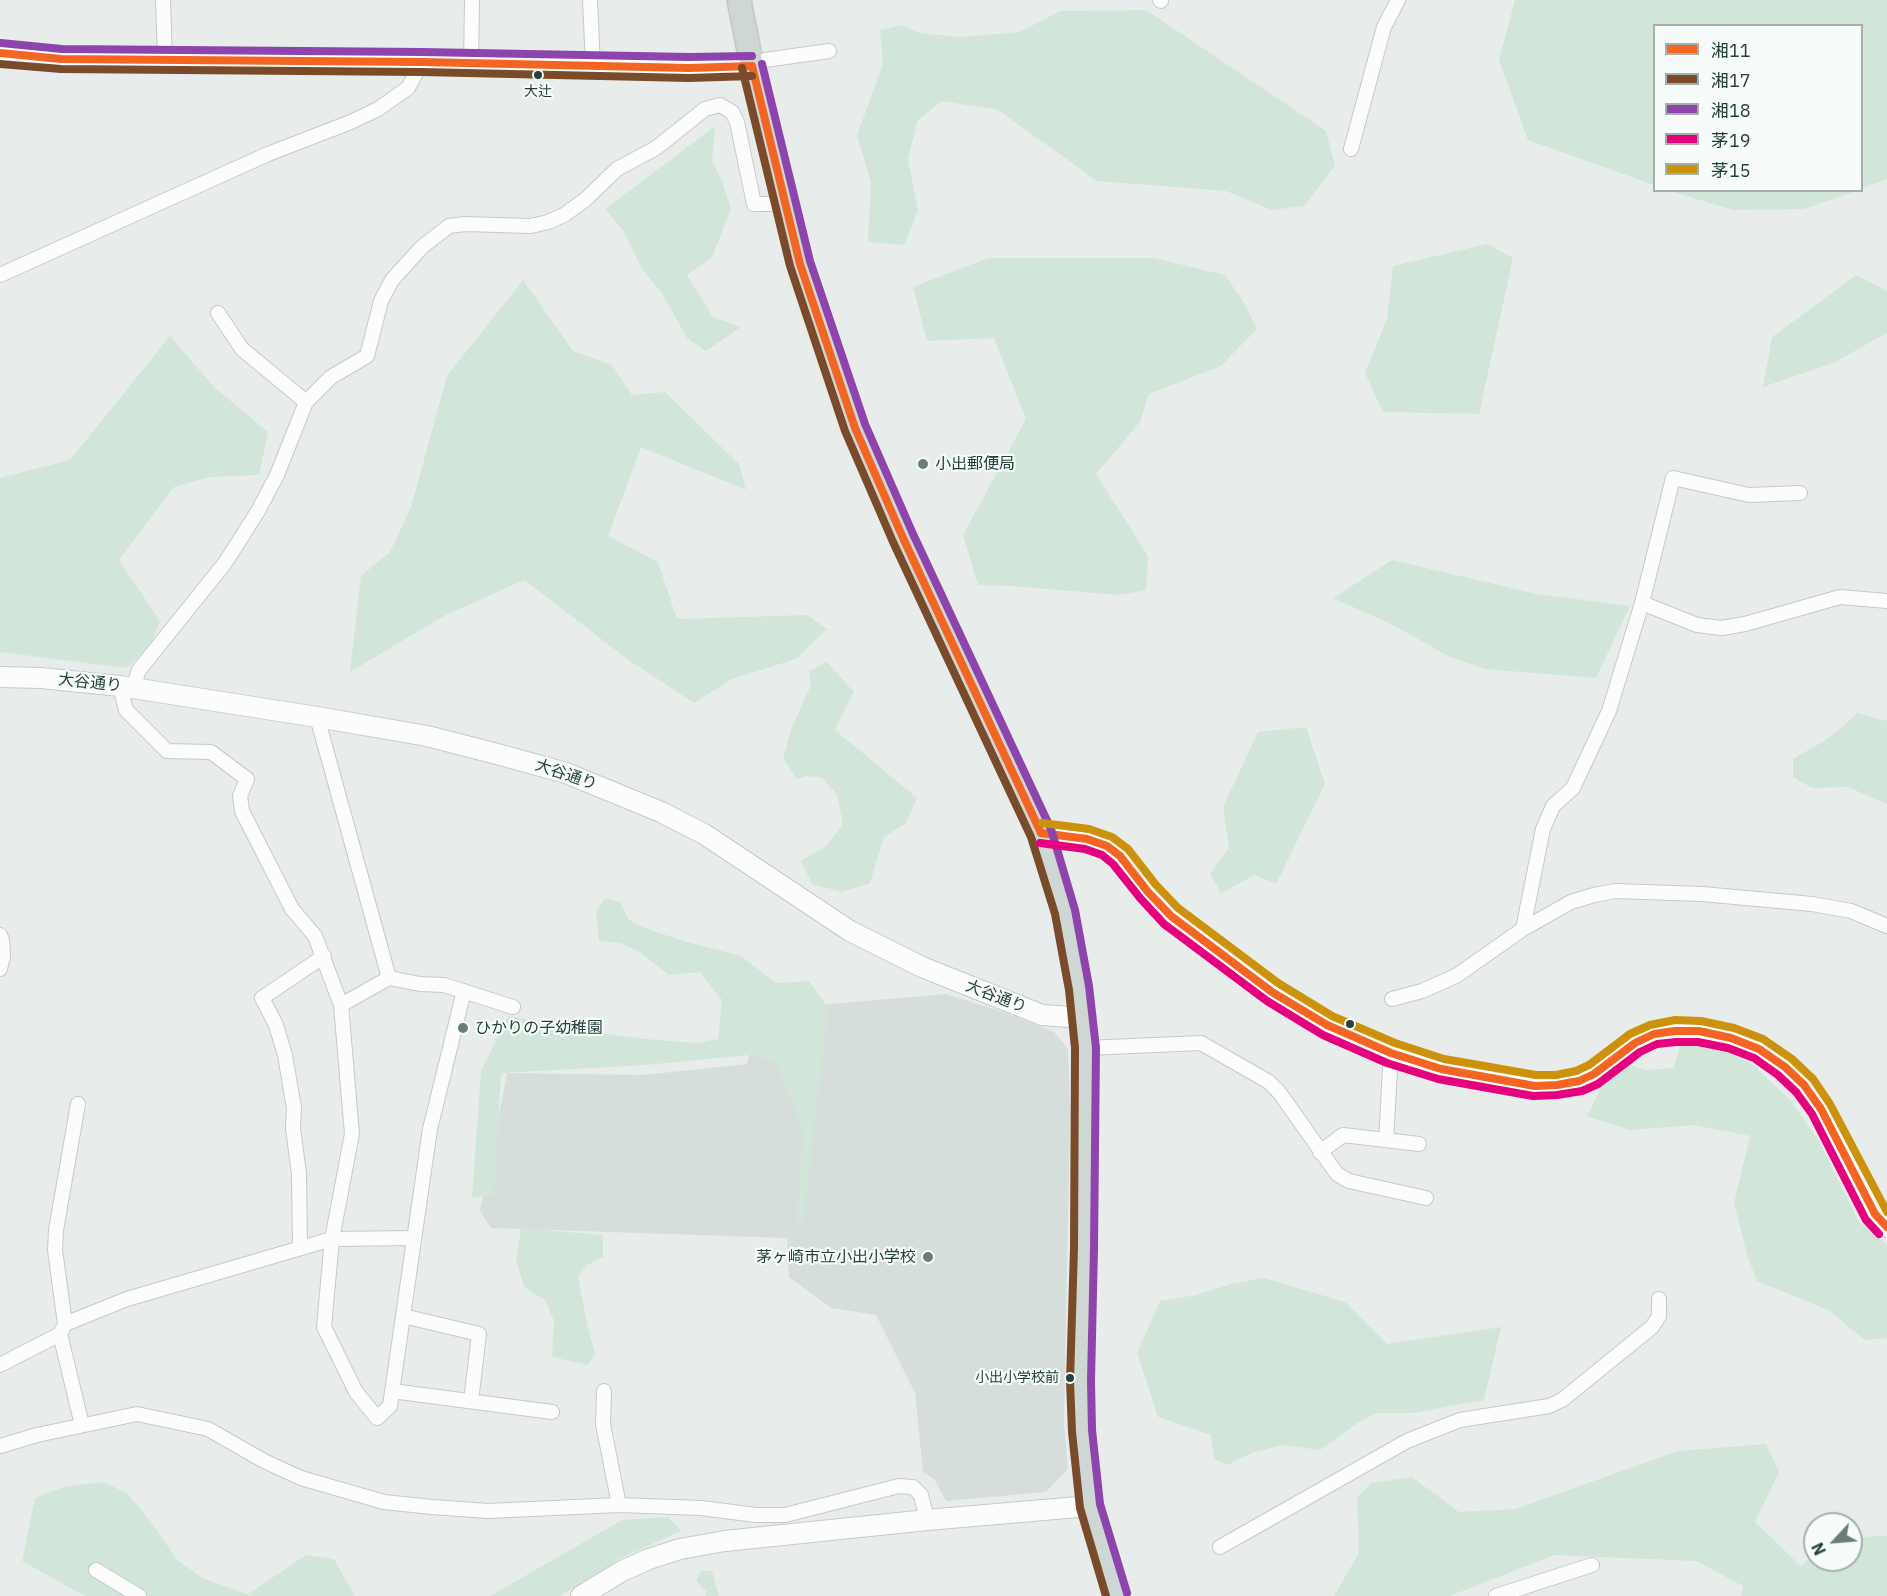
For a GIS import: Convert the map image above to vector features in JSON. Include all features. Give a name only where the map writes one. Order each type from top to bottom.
[{"type":"main road","points":[[739,0],[752,66],[800,264],[855,428],[903,538],[1041,833],[1065,912],[1086,1048],[1080,1381],[1082,1431],[1090,1506],[1117,1596]]},
{"type":"main road","points":[[0,53],[61,59],[422,62],[689,68],[752,66]]},
{"type":"main road","name":"大谷通り","points":[[0,676],[126,687],[317,717],[427,736],[566,773],[661,812],[704,834],[850,931],[922,967],[1042,1015],[1083,1018]]},
{"type":"main road","points":[[1041,833],[1087,839],[1107,846],[1120,856],[1148,892],[1172,916],[1263,985],[1327,1025],[1391,1053],[1441,1069],[1535,1086],[1557,1085],[1579,1081],[1594,1074],[1635,1043],[1654,1034],[1699,1031],[1731,1038],[1759,1049],[1785,1067],[1804,1085],[1821,1109],[1875,1214],[1887,1227]]},
{"type":"main road","points":[[581,1596],[622,1571],[649,1559],[680,1549],[725,1541],[1090,1506]]},
{"type":"street","points":[[163,0],[165,60]]},
{"type":"street","points":[[471,64],[472,0]]},
{"type":"street","points":[[590,0],[593,66]]},
{"type":"street","points":[[1351,148],[1384,27],[1398,0]]},
{"type":"street","points":[[752,66],[765,60],[829,51]]},
{"type":"street","points":[[0,275],[268,154],[369,113],[408,88],[422,62]]},
{"type":"street","points":[[464,991],[430,1129],[390,1406],[377,1419],[356,1392],[324,1327],[332,1239],[352,1134],[341,1005],[315,936],[292,909],[242,811],[240,796],[247,778],[211,752],[167,751],[126,710],[126,687],[225,562],[258,510],[277,475],[306,402],[331,377],[367,356],[381,301],[392,280],[422,247],[449,226],[465,224],[531,226],[548,222],[586,199],[617,169],[656,148],[705,109],[720,105],[732,112],[737,122],[753,204],[786,204]]},
{"type":"street","points":[[218,313],[242,350],[306,402]]},
{"type":"street","points":[[1523,929],[1543,829],[1553,806],[1573,788],[1609,711],[1642,603],[1673,478],[1749,495],[1800,493]]},
{"type":"street","points":[[1642,603],[1697,625],[1722,628],[1745,624],[1840,597],[1887,601]]},
{"type":"street","points":[[317,717],[389,978]]},
{"type":"street","points":[[1392,999],[1422,991],[1456,976],[1523,929],[1571,902],[1615,891],[1702,894],[1812,904],[1851,911],[1887,927]]},
{"type":"street","points":[[0,935],[3,956],[0,969]]},
{"type":"street","points":[[300,1247],[299,1174],[293,1128],[294,1108],[282,1045],[276,1025],[262,998],[324,956]]},
{"type":"street","points":[[341,1005],[389,978],[420,984],[444,985],[513,1007]]},
{"type":"street","points":[[1086,1048],[1202,1043],[1269,1082],[1279,1092],[1337,1174],[1349,1181],[1426,1198]]},
{"type":"street","points":[[1386,1140],[1391,1053]]},
{"type":"street","points":[[78,1104],[56,1230],[55,1250],[63,1329],[82,1425]]},
{"type":"street","points":[[1320,1152],[1342,1135],[1419,1144]]},
{"type":"street","points":[[0,1365],[63,1329],[127,1299],[332,1239],[413,1238]]},
{"type":"street","points":[[1220,1547],[1407,1441],[1460,1419],[1549,1406],[1562,1400],[1652,1327],[1659,1316],[1659,1299]]},
{"type":"street","points":[[403,1316],[479,1334],[471,1401]]},
{"type":"street","points":[[392,1391],[552,1412]]},
{"type":"street","points":[[604,1391],[603,1424],[620,1505]]},
{"type":"street","points":[[0,1446],[137,1414],[208,1429],[264,1461],[301,1478],[384,1502],[488,1510],[620,1505],[701,1508],[756,1515],[784,1515],[899,1485],[913,1487],[921,1495],[927,1520]]},
{"type":"street","points":[[1496,1596],[1592,1565]]},
{"type":"street","points":[[96,1570],[139,1596]]},
{"type":"shaded area","name":"茅ヶ崎市立小出小学校","points":[[760,993],[819,1005],[946,994],[1000,1011],[1054,1032],[1068,1049],[1070,1115],[1064,1424],[1068,1469],[1046,1492],[946,1501],[934,1479],[923,1472],[915,1393],[876,1315],[831,1308],[789,1277],[787,1238],[491,1228],[480,1211],[507,1073],[643,1075],[747,1064]]},
{"type":"green space","points":[[1515,0],[1887,0],[1887,179],[1863,188],[1863,24],[1653,24],[1653,185],[1528,140],[1499,60]]},
{"type":"green space","points":[[1146,10],[1326,131],[1335,166],[1304,206],[1272,210],[1226,191],[1097,181],[998,110],[942,101],[918,120],[908,159],[918,210],[904,245],[868,242],[871,183],[857,135],[883,64],[880,30],[902,25],[919,33],[959,37],[1020,32],[1060,11]]},
{"type":"green space","points":[[715,126],[712,161],[722,181],[731,209],[712,257],[687,275],[713,317],[741,327],[706,351],[687,338],[661,292],[642,269],[623,230],[605,209]]},
{"type":"green space","points":[[1673,192],[1853,192],[1804,209],[1733,210]]},
{"type":"green space","points":[[1487,244],[1513,258],[1479,414],[1383,412],[1365,373],[1387,319],[1393,266]]},
{"type":"green space","points":[[988,258],[1154,258],[1225,275],[1243,301],[1257,329],[1221,366],[1149,394],[1140,422],[1096,474],[1148,556],[1146,590],[1119,595],[978,585],[963,535],[1026,419],[994,338],[927,341],[913,287]]},
{"type":"green space","points":[[1856,275],[1887,291],[1887,333],[1833,363],[1763,387],[1772,337]]},
{"type":"green space","points":[[523,280],[573,351],[612,365],[632,395],[665,392],[739,464],[746,490],[641,447],[608,536],[658,562],[677,619],[807,615],[827,629],[796,659],[732,679],[694,703],[630,661],[524,580],[444,616],[350,672],[361,576],[390,552],[411,507],[447,376]]},
{"type":"green space","points":[[170,336],[215,388],[268,432],[259,475],[210,477],[174,487],[119,560],[160,621],[150,648],[126,668],[0,652],[0,478],[70,460]]},
{"type":"green space","points":[[1392,560],[1537,594],[1630,606],[1596,678],[1484,669],[1448,656],[1393,625],[1333,598]]},
{"type":"green space","points":[[827,662],[854,692],[835,730],[917,798],[906,823],[884,837],[870,883],[842,892],[812,884],[801,861],[825,847],[843,825],[837,794],[822,778],[807,776],[797,779],[783,758],[792,727],[811,685],[809,671]]},
{"type":"green space","points":[[1857,713],[1887,721],[1887,804],[1848,787],[1812,788],[1793,777],[1793,759],[1824,741]]},
{"type":"green space","points":[[1306,727],[1325,784],[1276,884],[1255,875],[1221,893],[1210,874],[1229,848],[1223,807],[1258,732]]},
{"type":"green space","points":[[605,898],[620,902],[629,920],[647,929],[741,956],[776,983],[809,981],[828,1008],[803,1222],[797,1222],[803,1131],[776,1063],[748,1055],[646,1065],[501,1073],[494,1195],[472,1198],[481,1071],[508,1016],[645,1039],[697,1043],[718,1039],[722,1000],[700,972],[669,975],[641,953],[621,943],[599,941],[596,911]]},
{"type":"green space","points":[[1681,1043],[1721,1049],[1750,1062],[1790,1100],[1819,1141],[1859,1222],[1887,1245],[1887,1338],[1865,1340],[1828,1310],[1757,1281],[1748,1258],[1734,1202],[1750,1136],[1694,1125],[1630,1130],[1587,1116],[1600,1090],[1623,1063],[1646,1070],[1674,1068]]},
{"type":"green space","points":[[521,1228],[603,1235],[603,1257],[587,1265],[578,1277],[595,1354],[588,1365],[552,1357],[554,1321],[545,1300],[524,1287],[516,1260]]},
{"type":"green space","points":[[1264,1278],[1345,1302],[1387,1344],[1501,1327],[1484,1400],[1413,1413],[1377,1413],[1357,1423],[1320,1450],[1283,1445],[1254,1452],[1227,1465],[1214,1459],[1211,1435],[1158,1417],[1137,1353],[1160,1301],[1196,1295],[1231,1284]]},
{"type":"green space","points":[[1766,1444],[1779,1472],[1755,1522],[1801,1566],[1803,1564],[1803,1572],[1863,1572],[1863,1537],[1887,1536],[1887,1596],[1741,1596],[1743,1586],[1696,1561],[1554,1555],[1450,1596],[1334,1596],[1359,1553],[1357,1498],[1371,1483],[1412,1477],[1459,1512],[1515,1509],[1678,1451]]},
{"type":"green space","points":[[103,1482],[127,1493],[152,1523],[177,1560],[204,1579],[248,1594],[306,1555],[334,1559],[355,1596],[85,1596],[22,1561],[35,1498],[63,1487]]},
{"type":"green space","points":[[668,1517],[681,1531],[623,1557],[560,1596],[490,1596],[622,1520]]},
{"type":"green space","points":[[701,1571],[712,1571],[719,1596],[705,1596],[707,1592],[696,1581]]},
{"type":"transit line","name":"湘18","points":[[1,43],[62,49],[752,56]]},
{"type":"transit line","name":"湘11","points":[[0,53],[61,59],[422,62],[689,68],[752,66]]},
{"type":"transit line","name":"湘17","points":[[0,64],[61,69],[422,72],[689,78],[752,76]]},
{"type":"transit line","name":"湘18","points":[[762,64],[810,261],[865,424],[913,534],[1051,829],[1075,910],[1089,986],[1096,1048],[1092,1430],[1100,1504],[1127,1593]]},
{"type":"transit line","name":"湘11","points":[[752,66],[800,264],[855,428],[903,538],[1041,833]]},
{"type":"transit line","name":"湘17","points":[[742,68],[790,266],[845,431],[893,542],[1031,837],[1055,914],[1069,990],[1075,1048],[1074,1248],[1070,1381],[1072,1432],[1080,1508],[1106,1596]]},
{"type":"transit line","name":"茅15","points":[[1042,823],[1089,829],[1112,837],[1128,849],[1156,885],[1178,908],[1278,983],[1332,1016],[1395,1043],[1444,1059],[1536,1075],[1556,1075],[1576,1071],[1589,1065],[1630,1034],[1650,1025],[1675,1020],[1701,1021],[1734,1028],[1763,1039],[1792,1059],[1813,1079],[1830,1104],[1887,1212]]},
{"type":"transit line","name":"湘11","points":[[1041,833],[1087,839],[1107,846],[1120,856],[1148,892],[1171,916],[1272,992],[1327,1025],[1391,1053],[1441,1069],[1535,1086],[1557,1085],[1579,1081],[1594,1074],[1635,1043],[1654,1034],[1699,1031],[1731,1038],[1759,1049],[1785,1067],[1804,1085],[1821,1109],[1875,1214],[1887,1227]]},
{"type":"transit line","name":"茅19","points":[[1040,843],[1085,849],[1102,855],[1113,864],[1164,924],[1267,1001],[1323,1035],[1387,1063],[1438,1079],[1533,1096],[1557,1095],[1582,1091],[1598,1084],[1640,1052],[1657,1044],[1698,1042],[1728,1048],[1754,1058],[1778,1075],[1796,1092],[1812,1114],[1866,1220],[1879,1234]]},
{"type":"place","name":"大辻","points":[[538,75]]},
{"type":"place","name":"小出郵便局","points":[[923,464]]},
{"type":"place","name":"ひかりの子幼稚園","points":[[463,1028]]},
{"type":"place","name":"茅ヶ崎市立小出小学校","points":[[928,1257]]},
{"type":"place","name":"小出小学校前","points":[[1070,1378]]}]
